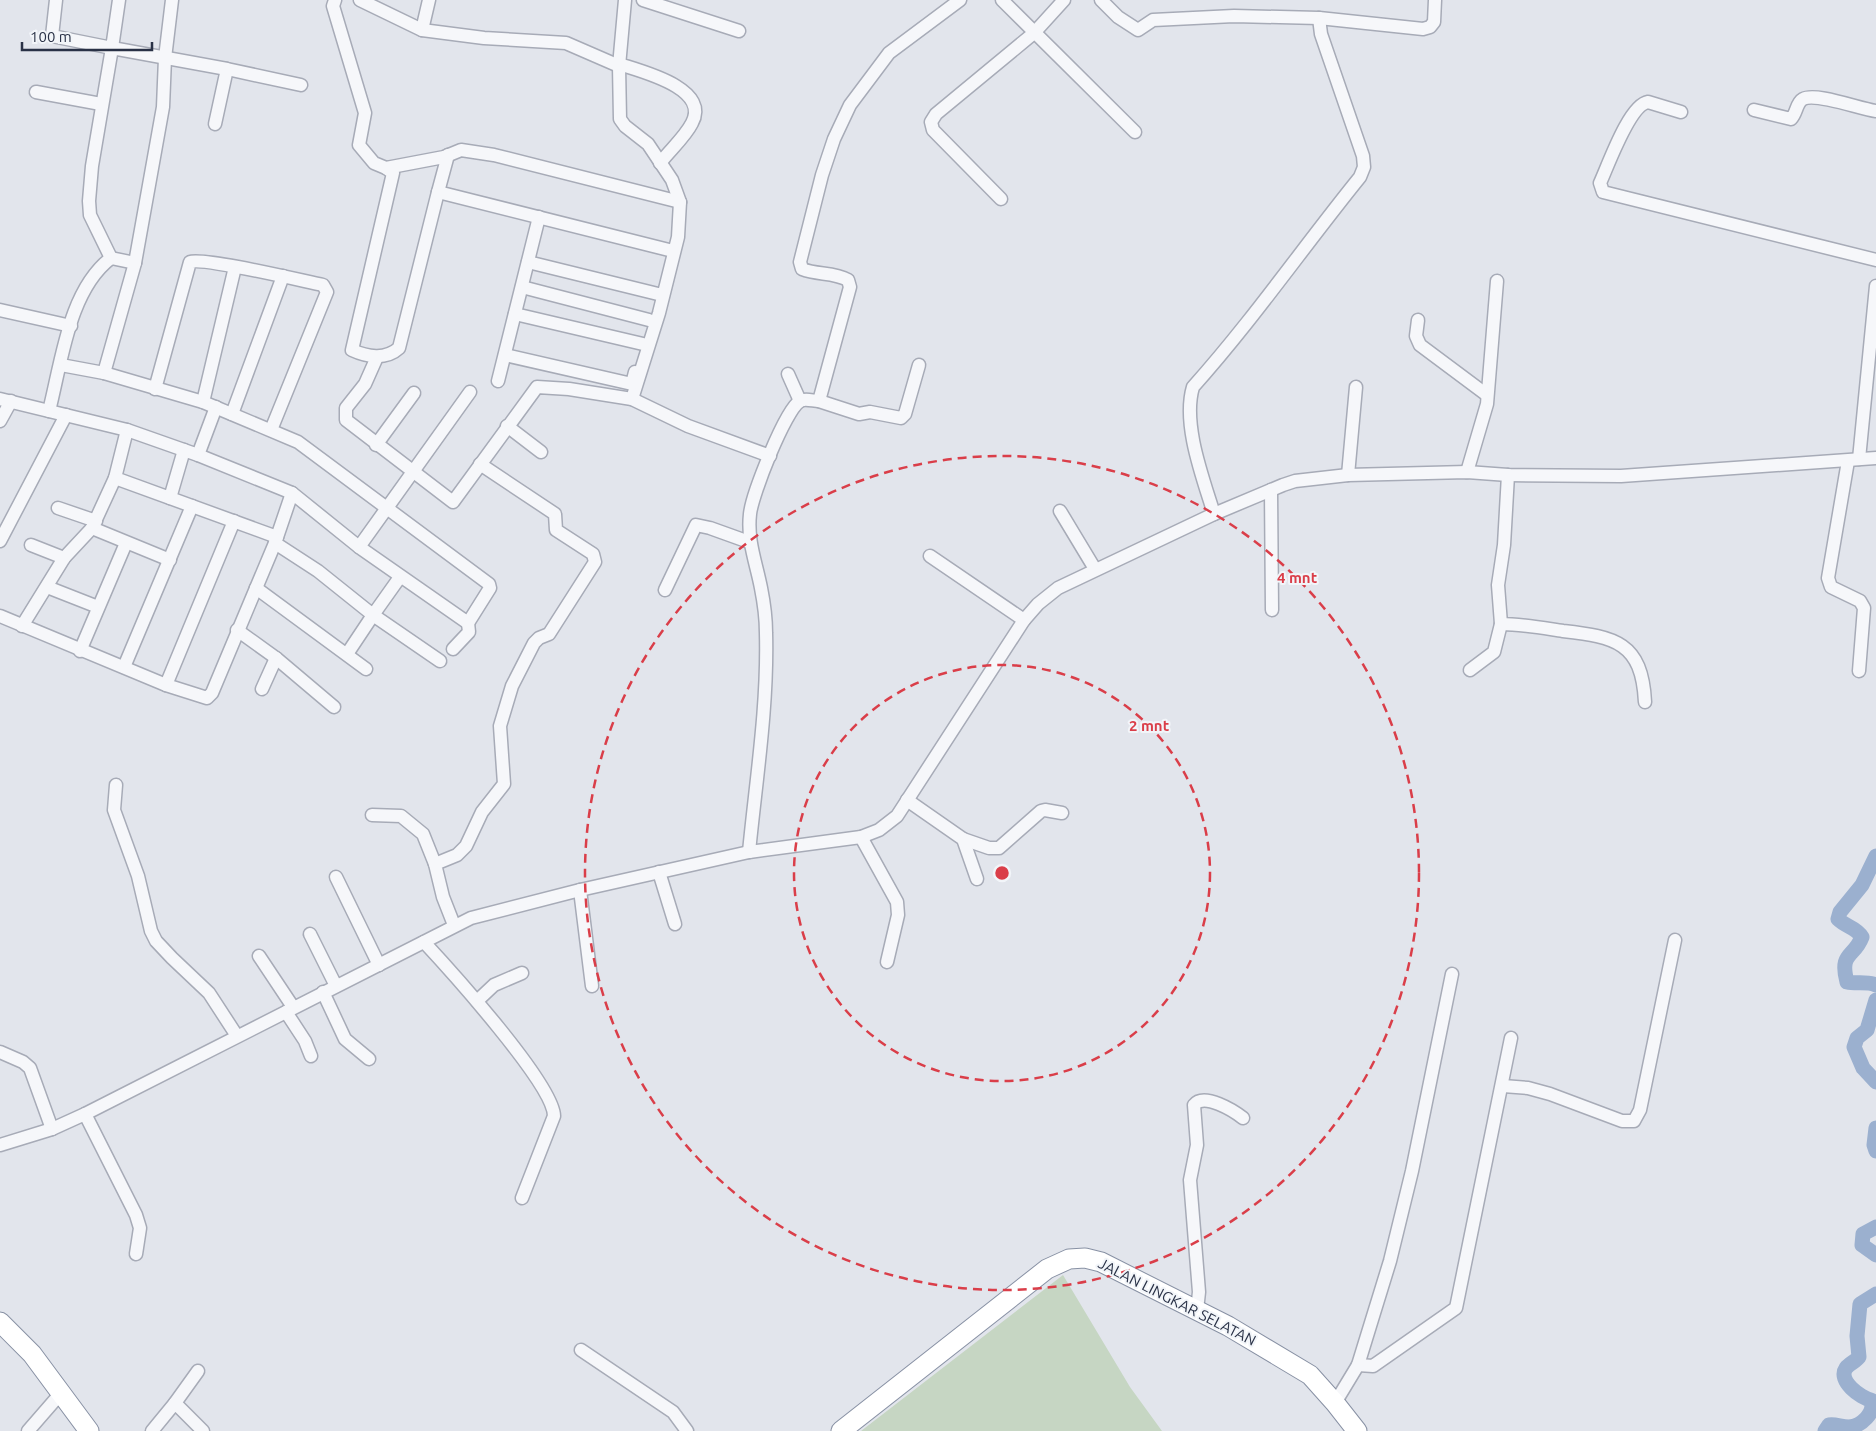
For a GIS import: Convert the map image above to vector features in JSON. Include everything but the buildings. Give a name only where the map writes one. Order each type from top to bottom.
[{"type":"highway","name":"JALAN LINGKAR SELATAN","points":[[841,1431],[1047,1268],[1069,1259],[1085,1258],[1101,1262],[1197,1310],[1269,1349],[1310,1375],[1357,1431]]},
{"type":"highway","points":[[0,1322],[32,1354],[89,1431]]},
{"type":"street","points":[[56,0],[52,36],[227,68],[301,85]]},
{"type":"street","points":[[111,258],[90,215],[92,166],[119,0]]},
{"type":"street","points":[[104,373],[135,263],[163,108],[165,58],[172,0]]},
{"type":"street","points":[[335,0],[332,6],[365,113],[359,145],[374,163],[393,173],[352,350],[377,357],[394,353],[399,348],[448,155]]},
{"type":"street","points":[[360,0],[422,30],[484,38],[566,43],[619,65],[676,84],[691,101],[695,110],[692,123],[660,163]]},
{"type":"street","points":[[422,30],[429,0]]},
{"type":"street","points":[[505,355],[632,384],[649,320],[681,216],[680,202],[672,180],[648,144],[625,126],[620,118],[619,65],[625,0]]},
{"type":"street","points":[[643,0],[739,31]]},
{"type":"street","points":[[819,402],[850,287],[848,280],[810,272],[802,268],[800,262],[822,175],[834,139],[850,105],[889,53],[960,0]]},
{"type":"street","points":[[1002,0],[1135,132]]},
{"type":"street","points":[[1001,199],[932,130],[931,122],[936,114],[1034,32],[1064,0]]},
{"type":"street","points":[[1101,0],[1118,17],[1138,30],[1153,20],[1234,16],[1319,18],[1423,29],[1430,27],[1434,22],[1435,0]]},
{"type":"street","points":[[1214,514],[1198,459],[1190,413],[1190,398],[1193,387],[1244,329],[1315,233],[1360,177],[1364,167],[1363,156],[1321,34],[1319,18]]},
{"type":"street","points":[[214,124],[227,68]]},
{"type":"street","points":[[36,92],[102,104]]},
{"type":"street","points":[[1754,110],[1791,119],[1800,102],[1804,99],[1815,97],[1876,111]]},
{"type":"street","points":[[1681,112],[1648,102],[1639,106],[1620,136],[1600,188],[1604,192],[1876,260]]},
{"type":"street","points":[[386,168],[448,155],[461,150],[494,155],[680,202]]},
{"type":"street","points":[[438,192],[671,251]]},
{"type":"street","points":[[498,381],[539,218]]},
{"type":"street","points":[[632,399],[659,313],[671,251]]},
{"type":"street","points":[[111,258],[135,263]]},
{"type":"street","points":[[49,411],[77,302],[92,276],[111,258]]},
{"type":"street","points":[[155,389],[190,262],[200,261],[235,267],[323,285],[327,289],[272,430]]},
{"type":"street","points":[[528,262],[658,294]]},
{"type":"street","points":[[203,402],[235,267]]},
{"type":"street","points":[[232,414],[283,276]]},
{"type":"street","points":[[1467,472],[1486,411],[1497,281]]},
{"type":"street","points":[[1859,671],[1864,608],[1860,601],[1831,587],[1828,578],[1854,460],[1876,286]]},
{"type":"street","points":[[522,287],[649,320]]},
{"type":"street","points":[[0,310],[71,326]]},
{"type":"street","points":[[515,314],[643,344]]},
{"type":"street","points":[[1418,320],[1416,336],[1420,345],[1487,395]]},
{"type":"street","points":[[377,357],[365,384],[346,408],[346,420],[376,445],[453,502],[537,387],[569,389],[632,399],[688,426],[770,456]]},
{"type":"street","points":[[61,365],[104,373],[203,402],[298,442],[489,584],[490,588],[487,596],[468,623],[469,632],[453,649]]},
{"type":"street","points":[[749,852],[763,718],[766,634],[761,587],[749,542],[750,512],[757,485],[788,418],[800,401],[806,399],[859,414],[870,412],[901,418],[905,414],[919,365]]},
{"type":"street","points":[[788,374],[800,401]]},
{"type":"street","points":[[1348,475],[1356,387]]},
{"type":"street","points":[[359,547],[414,473],[470,392]]},
{"type":"street","points":[[376,445],[414,393]]},
{"type":"street","points":[[0,421],[5,400],[127,430],[198,455],[292,493],[359,547],[468,623]]},
{"type":"street","points":[[198,455],[216,407]]},
{"type":"street","points":[[0,541],[66,415]]},
{"type":"street","points":[[507,426],[541,452]]},
{"type":"street","points":[[22,626],[64,558],[94,524],[115,478],[127,430]]},
{"type":"street","points":[[170,498],[184,450]]},
{"type":"street","points":[[0,1145],[52,1129],[85,1114],[471,918],[580,890],[749,852],[861,837],[888,824],[907,800],[1024,620],[1046,596],[1095,569],[1214,514],[1295,481],[1348,475],[1467,472],[1508,476],[1621,476],[1876,458]]},
{"type":"street","points":[[435,864],[457,855],[466,846],[482,812],[502,787],[505,778],[500,726],[512,686],[534,643],[539,638],[549,634],[595,562],[593,554],[556,530],[555,514],[480,464]]},
{"type":"street","points":[[1470,670],[1494,652],[1501,624],[1498,585],[1504,545],[1508,476]]},
{"type":"street","points":[[115,478],[234,521],[276,540],[373,615],[440,661]]},
{"type":"street","points":[[1271,490],[1272,610]]},
{"type":"street","points":[[0,616],[80,651],[166,685],[204,698],[210,696],[276,540],[292,493]]},
{"type":"street","points":[[124,667],[192,506]]},
{"type":"street","points":[[58,508],[94,524],[126,543],[170,560]]},
{"type":"street","points":[[1060,511],[1095,569]]},
{"type":"street","points":[[166,685],[234,521]]},
{"type":"street","points":[[665,590],[696,525],[749,542]]},
{"type":"street","points":[[80,651],[126,543]]},
{"type":"street","points":[[31,545],[64,558]]},
{"type":"street","points":[[930,556],[1024,620]]},
{"type":"street","points":[[347,654],[400,576]]},
{"type":"street","points":[[47,587],[98,608]]},
{"type":"street","points":[[256,588],[366,668]]},
{"type":"street","points":[[1501,624],[1598,635],[1617,642],[1641,668],[1645,702]]},
{"type":"street","points":[[237,630],[276,658],[334,707]]},
{"type":"street","points":[[262,689],[276,658]]},
{"type":"street","points":[[116,784],[114,810],[138,876],[151,931],[156,941],[209,993],[238,1036]]},
{"type":"street","points":[[907,800],[964,839],[989,848],[999,848],[1041,811],[1045,810],[1062,814]]},
{"type":"street","points":[[372,815],[401,816],[423,834],[435,864],[443,897],[454,926]]},
{"type":"street","points":[[861,837],[897,902],[898,915],[887,962]]},
{"type":"street","points":[[964,839],[977,879]]},
{"type":"street","points":[[659,872],[676,924]]},
{"type":"street","points":[[336,877],[379,965]]},
{"type":"street","points":[[580,890],[592,986]]},
{"type":"street","points":[[310,934],[336,986]]},
{"type":"street","points":[[1503,1086],[1528,1088],[1622,1122],[1634,1121],[1640,1110],[1675,940]]},
{"type":"street","points":[[424,942],[477,1001],[517,1052],[544,1090],[554,1110],[554,1116],[522,1198]]},
{"type":"street","points":[[259,956],[289,1010],[311,1056]]},
{"type":"street","points":[[477,1001],[494,985],[522,973]]},
{"type":"street","points":[[1335,1403],[1358,1365],[1389,1266],[1408,1189],[1452,974]]},
{"type":"street","points":[[323,992],[344,1038],[369,1059]]},
{"type":"street","points":[[1358,1365],[1373,1366],[1456,1308],[1503,1086],[1511,1038]]},
{"type":"street","points":[[0,1052],[24,1062],[30,1068],[52,1129]]},
{"type":"street","points":[[1197,1310],[1198,1283],[1190,1180],[1197,1145],[1194,1105],[1200,1101],[1226,1105],[1243,1118]]},
{"type":"street","points":[[85,1114],[136,1215],[140,1228],[136,1254]]},
{"type":"street","points":[[581,1350],[673,1412],[687,1431]]},
{"type":"street","points":[[152,1431],[198,1371]]},
{"type":"street","points":[[28,1431],[61,1393]]},
{"type":"street","points":[[175,1403],[203,1431]]},
{"type":"green space","points":[[1063,1275],[1130,1387],[1162,1431],[861,1431]]},
{"type":"waterway","points":[[1876,856],[1862,885],[1840,912],[1838,919],[1857,931],[1862,937],[1859,944],[1846,960],[1845,972],[1847,982],[1876,985]]},
{"type":"waterway","points":[[1876,1000],[1867,1030],[1857,1038],[1854,1047],[1863,1068],[1876,1082]]},
{"type":"waterway","points":[[1876,1128],[1874,1145],[1876,1151]]},
{"type":"waterway","points":[[1876,1227],[1863,1234],[1862,1245],[1876,1255]]},
{"type":"waterway","points":[[1825,1431],[1829,1425],[1854,1426],[1863,1421],[1871,1410],[1871,1400],[1851,1388],[1847,1383],[1844,1373],[1846,1368],[1859,1357],[1857,1336],[1860,1304],[1876,1294]]}]
